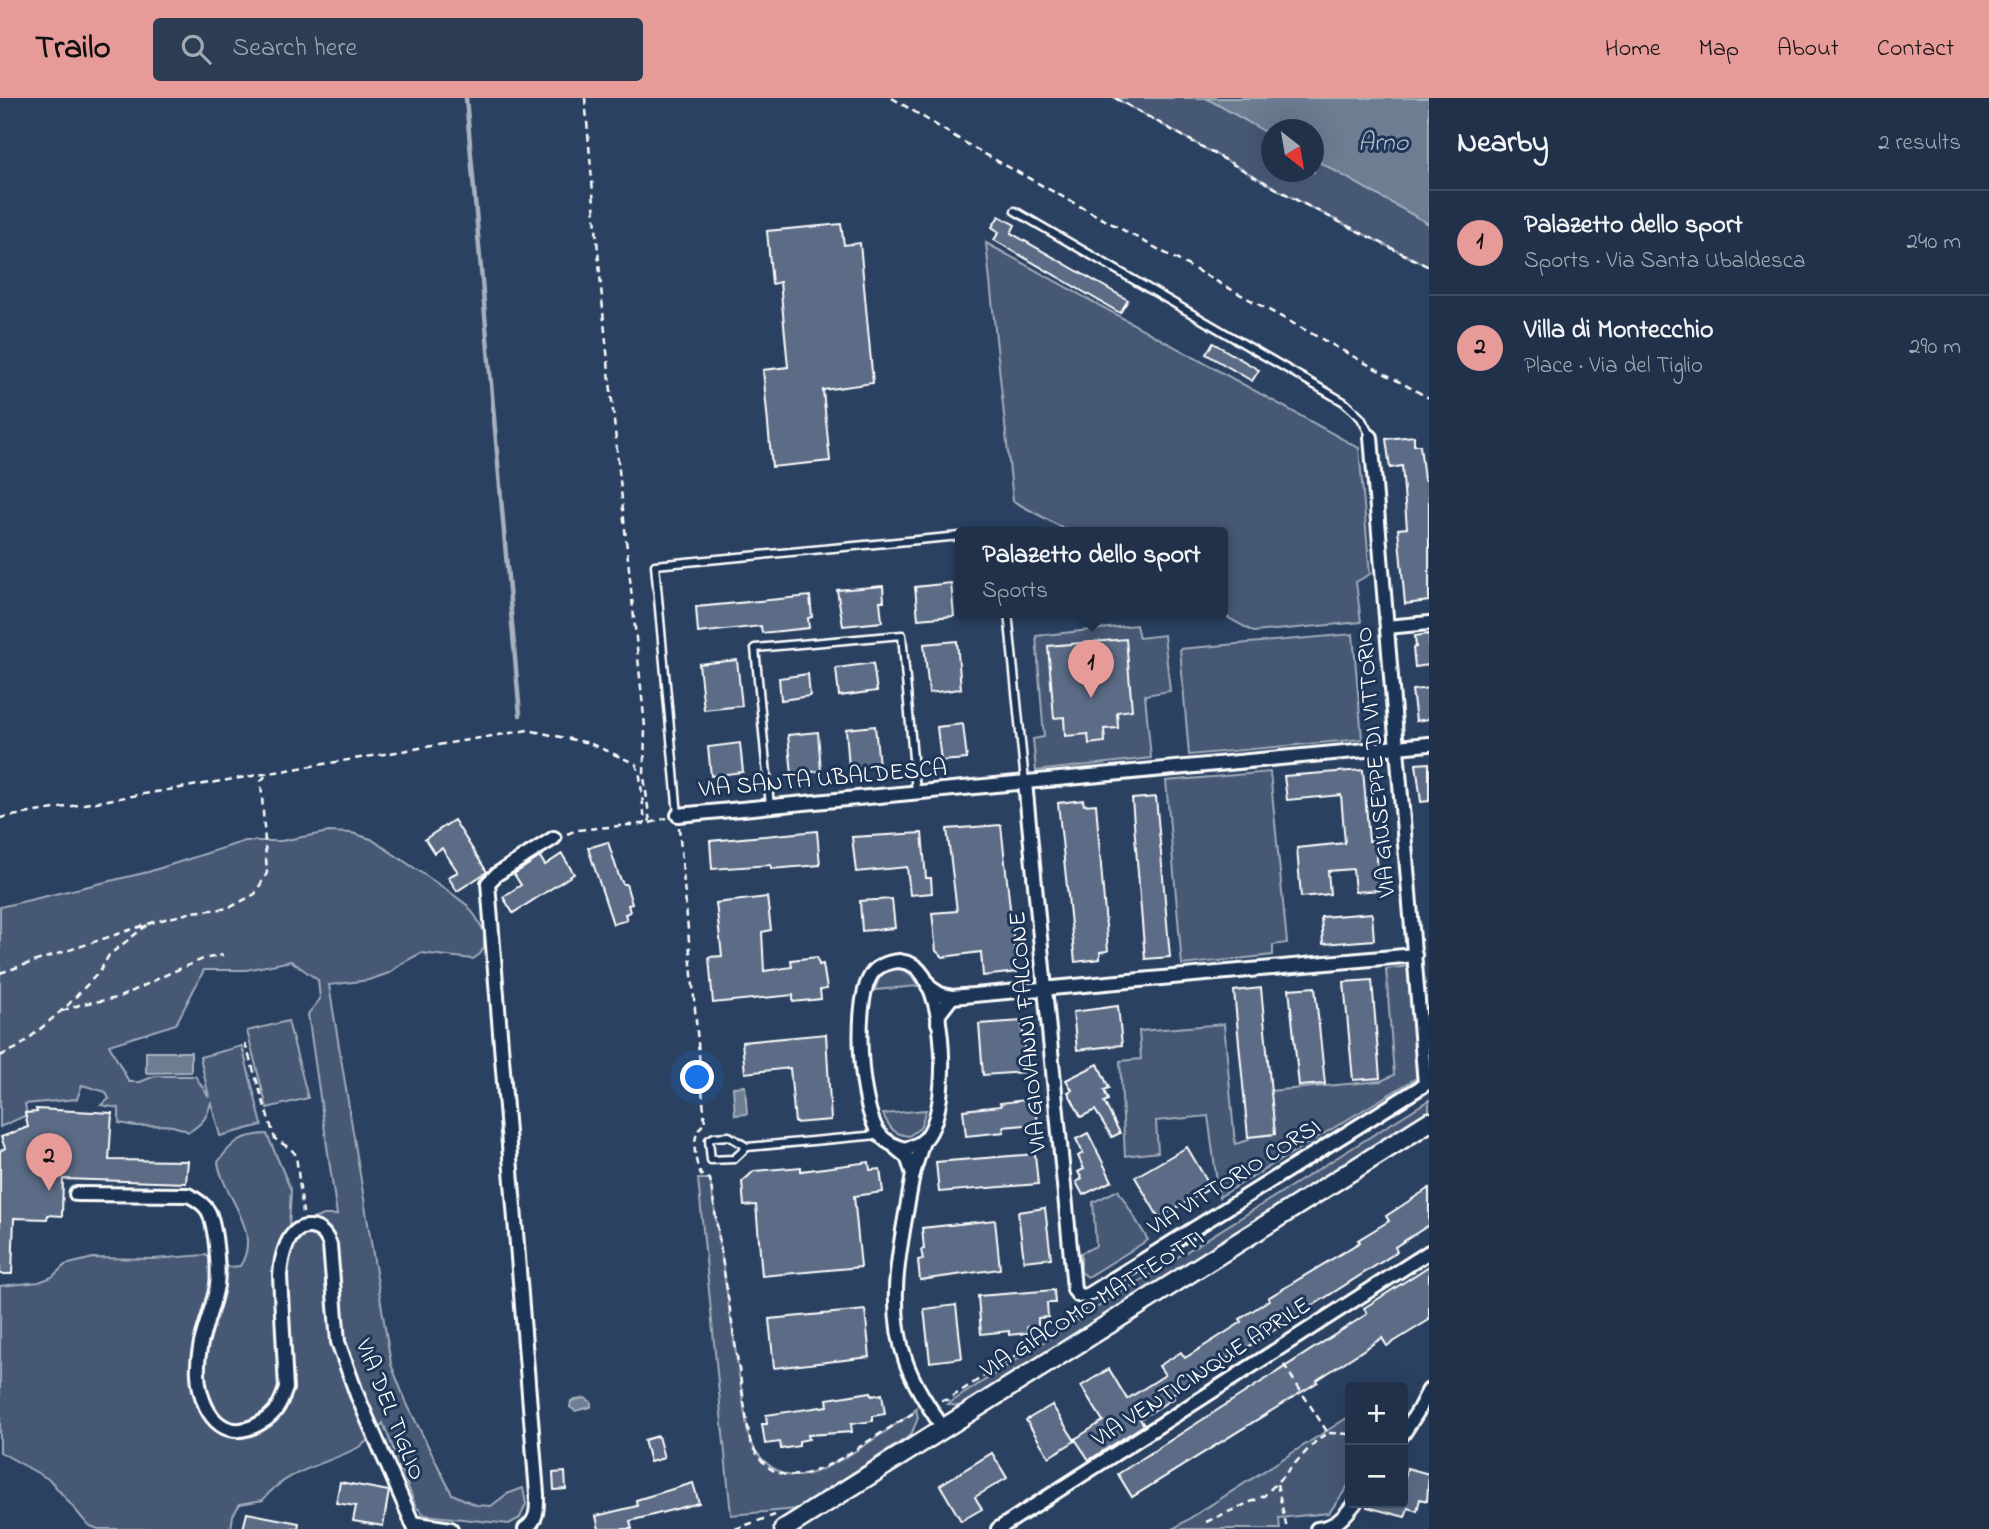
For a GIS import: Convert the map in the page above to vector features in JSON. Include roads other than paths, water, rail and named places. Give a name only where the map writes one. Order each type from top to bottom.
[{"type":"main road","name":"VIA GIACOMO MATTEOTTI","points":[[790,1526],[1429,1122]]},
{"type":"street","name":"VIA GIUSEPPE DI VITTORIO","points":[[1371,437],[1415,955],[1424,997],[1427,1083]]},
{"type":"street","points":[[1387,627],[1429,623]]},
{"type":"street","name":"VIA SANTA UBALDESCA","points":[[678,815],[1429,744]]},
{"type":"street","name":"VIA GIOVANNI FALCONE","points":[[1025,782],[1073,1278]]},
{"type":"street","points":[[525,1529],[533,1523],[537,1513],[488,883],[496,874],[554,838]]},
{"type":"street","points":[[928,986],[940,994],[952,997],[1415,955]]},
{"type":"street","points":[[914,1174],[907,1157],[880,1134],[869,1110],[862,1066],[865,988],[874,971],[881,965],[899,961],[919,970],[928,986],[938,1023],[942,1052],[941,1095],[914,1174],[898,1259],[895,1296],[897,1326],[911,1374],[943,1428]]},
{"type":"street","points":[[938,1023],[939,1014],[952,997]]},
{"type":"street","name":"VIA VITTORIO CORSI","points":[[1073,1278],[1074,1290],[1078,1295],[1083,1297],[1091,1293],[1427,1083]]},
{"type":"street","points":[[893,1145],[904,1149],[923,1142]]},
{"type":"street","name":"VIA DEL TIGLIO","points":[[76,1194],[188,1195],[203,1202],[209,1211],[219,1270],[217,1287],[202,1335],[198,1373],[205,1407],[215,1422],[228,1428],[241,1429],[259,1424],[274,1415],[281,1403],[286,1388],[279,1276],[281,1258],[288,1241],[296,1231],[304,1227],[314,1227],[325,1234],[330,1245],[338,1342],[357,1395],[413,1526]]},
{"type":"street","name":"VIA VENTICINQUE APRILE","points":[[998,1529],[1429,1252]]},
{"type":"street","points":[[1408,1426],[1429,1390]]},
{"type":"street","points":[[1317,1529],[1328,1528],[1338,1522],[1350,1508]]},
{"type":"street","points":[[413,1526],[451,1529]]},
{"type":"lane","points":[[1015,211],[1344,402],[1361,418],[1371,437]]},
{"type":"lane","name":"VIA SANTA UBALDESCA","points":[[678,815],[654,565],[955,536]]},
{"type":"lane","points":[[1009,618],[1025,782]]},
{"type":"lane","points":[[770,806],[755,648],[902,635],[916,792]]},
{"type":"lane","points":[[747,1147],[734,1159],[713,1161],[708,1144],[711,1138],[729,1136],[747,1147],[880,1134]]},
{"type":"lane","points":[[537,1513],[539,1529]]},
{"type":"water","name":"Arno","points":[[1206,98],[1429,98],[1429,224],[1324,165],[1324,119],[1261,119],[1261,129]]},
{"type":"water","points":[[146,1052],[191,1052],[191,1072],[146,1073]]},
{"type":"water","points":[[745,1086],[747,1114],[735,1115],[733,1087]]},
{"type":"water","points":[[585,1398],[591,1402],[591,1407],[575,1411],[570,1407],[571,1401]]},
{"type":"waterway","points":[[466,98],[520,715]]},
{"type":"place","name":"Palazetto dello sport","points":[[1091,698]]},
{"type":"place","name":"Villa di Montecchio","points":[[49,1191]]}]
